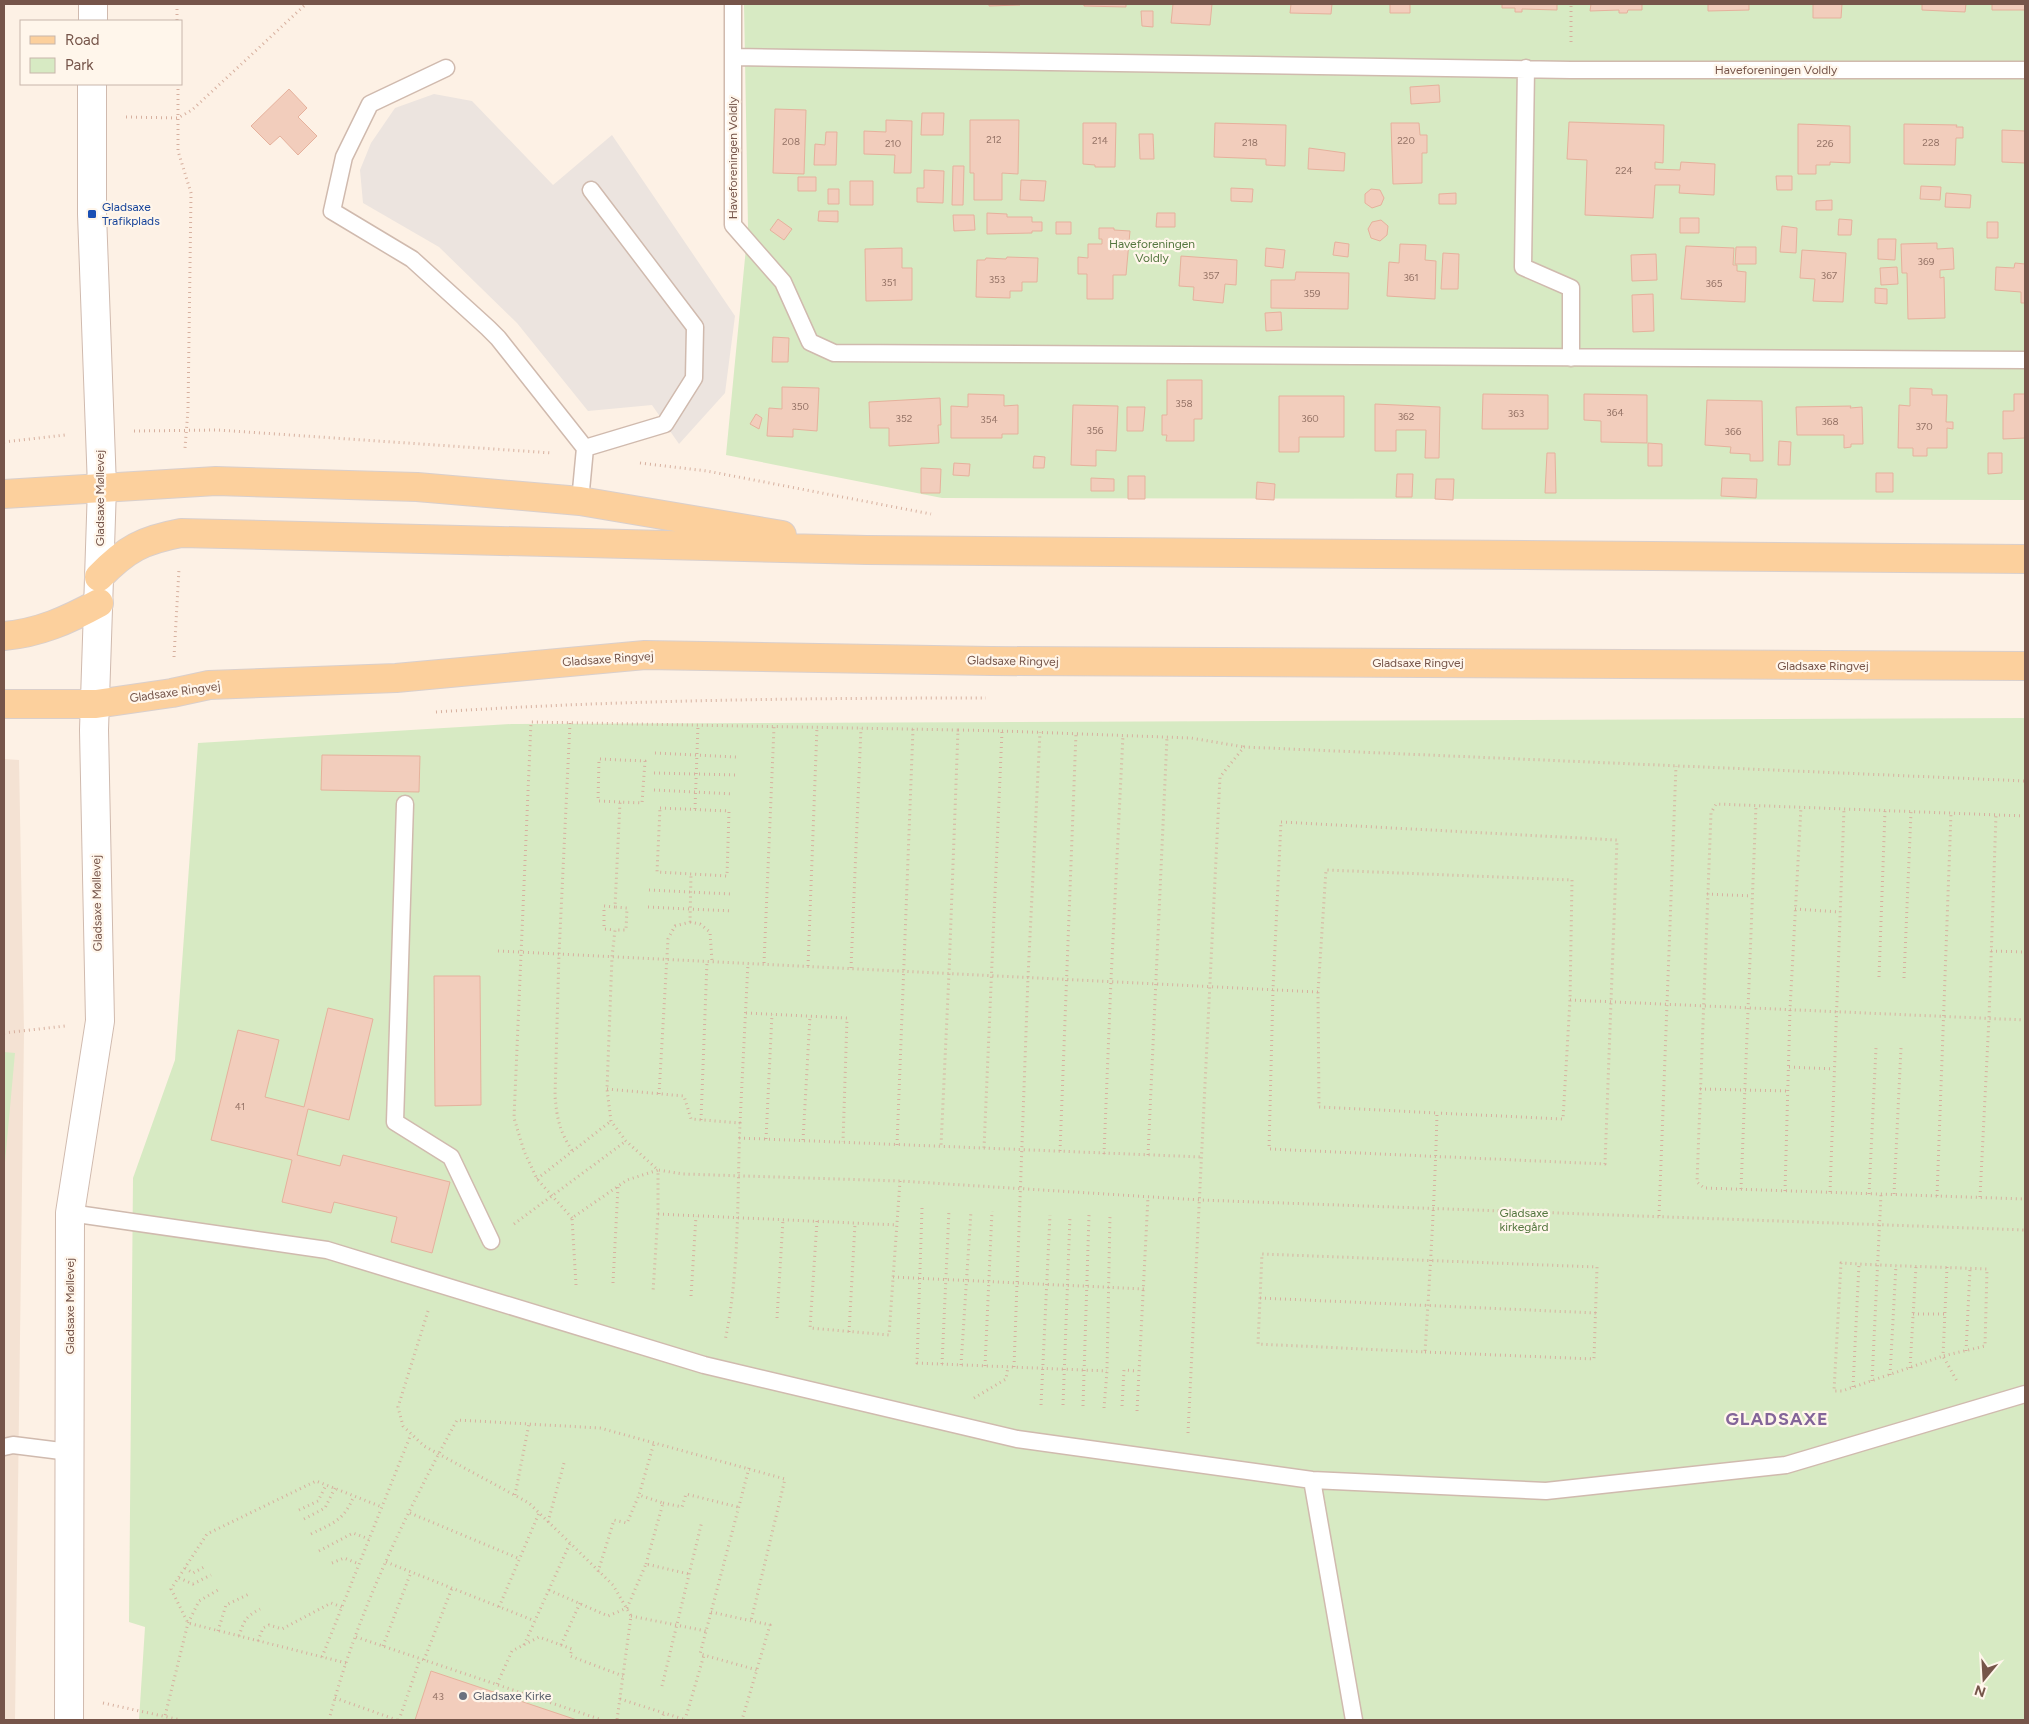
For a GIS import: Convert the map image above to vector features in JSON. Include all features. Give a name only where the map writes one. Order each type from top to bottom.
[{"type":"main road","points":[[4,494],[184,482],[266,482],[417,488],[580,500],[693,518],[867,550]]},
{"type":"main road","points":[[4,636],[38,631],[69,619],[99,590],[116,559],[136,546],[158,537],[181,533],[867,550],[2025,560]]},
{"type":"main road","name":"Gladsaxe Ringvej","points":[[4,704],[96,704],[172,693],[209,685],[396,678],[645,655],[991,661],[2025,666]]},
{"type":"street","points":[[93,4],[93,20]]},
{"type":"street","name":"Gladsaxe Møllevej","points":[[69,1708],[70,1213],[100,1021],[94,730],[102,487],[92,214],[92,85]]},
{"type":"lane","name":"Haveforeningen Voldly","points":[[733,4],[733,225],[784,282],[810,342],[834,353],[2025,360]]},
{"type":"lane","name":"Haveforeningen Voldly","points":[[733,57],[1570,70],[2025,70]]},
{"type":"lane","points":[[446,68],[370,104],[344,157],[332,211],[412,259],[498,338],[585,452],[580,500]]},
{"type":"lane","points":[[1526,68],[1523,267],[1570,288],[1571,358]]},
{"type":"lane","points":[[585,452],[665,424],[694,378],[695,328],[591,190]]},
{"type":"lane","points":[[405,804],[395,1122],[451,1157],[491,1241]]},
{"type":"lane","points":[[70,1213],[327,1250],[720,1368],[1017,1440],[1312,1480],[1546,1491],[1786,1465],[2025,1394]]},
{"type":"lane","points":[[4,1447],[14,1444],[69,1452]]},
{"type":"lane","points":[[1312,1480],[1354,1720]]},
{"type":"path","points":[[177,4],[177,20]]},
{"type":"path","points":[[92,117],[178,118],[192,110],[306,4]]},
{"type":"path","points":[[1570,70],[1571,4]]},
{"type":"path","points":[[178,85],[178,151],[191,193],[188,410],[185,431],[184,482]]},
{"type":"path","points":[[4,442],[99,431],[218,430],[585,452]]},
{"type":"path","points":[[172,693],[181,533]]},
{"type":"path","points":[[428,712],[579,704],[871,698],[990,698]]},
{"type":"path","points":[[576,1284],[572,1218],[537,1179],[524,1151],[514,1118],[531,722],[1002,730],[1167,736],[1244,747],[2025,781]]},
{"type":"path","points":[[570,723],[559,954],[555,1096],[557,1120],[564,1138],[573,1152]]},
{"type":"path","points":[[695,809],[698,725]]},
{"type":"path","points":[[764,964],[774,727]]},
{"type":"path","points":[[808,966],[817,727]]},
{"type":"path","points":[[851,968],[861,728]]},
{"type":"path","points":[[897,1145],[913,729]]},
{"type":"path","points":[[941,1146],[958,730]]},
{"type":"path","points":[[984,1148],[1002,730]]},
{"type":"path","points":[[1014,1367],[1028,977],[1040,732]]},
{"type":"path","points":[[1060,1151],[1076,733]]},
{"type":"path","points":[[1104,1154],[1110,980],[1123,735]]},
{"type":"path","points":[[1148,1155],[1154,983],[1167,736]]},
{"type":"path","points":[[1187,1463],[1220,777],[1244,747]]},
{"type":"path","points":[[655,753],[737,757]]},
{"type":"path","points":[[598,759],[645,761],[642,803],[620,802],[598,801],[598,759]]},
{"type":"path","points":[[1659,1216],[1676,766]]},
{"type":"path","points":[[654,773],[736,775]]},
{"type":"path","points":[[654,790],[733,794]]},
{"type":"path","points":[[615,907],[620,802]]},
{"type":"path","points":[[2025,816],[1716,804],[1710,812],[1696,1182],[1704,1188],[2025,1198]]},
{"type":"path","points":[[1741,1189],[1756,805]]},
{"type":"path","points":[[1785,1191],[1790,1009],[1801,807]]},
{"type":"path","points":[[660,808],[695,809],[729,811],[727,876],[657,872],[660,808]]},
{"type":"path","points":[[1830,1192],[1844,809]]},
{"type":"path","points":[[1878,977],[1885,810]]},
{"type":"path","points":[[1904,978],[1911,812]]},
{"type":"path","points":[[1937,1196],[1951,813]]},
{"type":"path","points":[[1980,1197],[1989,1018],[1996,815]]},
{"type":"path","points":[[1281,822],[1617,840],[1613,1001],[1605,1164],[1270,1148],[1273,989],[1281,822]]},
{"type":"path","points":[[1326,870],[1572,880],[1570,1000],[1563,1119],[1318,1106],[1318,992],[1326,870]]},
{"type":"path","points":[[690,922],[691,874]]},
{"type":"path","points":[[649,890],[732,894]]},
{"type":"path","points":[[1707,894],[1752,896]]},
{"type":"path","points":[[604,906],[627,908],[626,930],[615,930],[604,929],[604,906]]},
{"type":"path","points":[[648,907],[732,911]]},
{"type":"path","points":[[1796,909],[1840,912]]},
{"type":"path","points":[[659,1094],[668,938],[675,926],[690,922],[700,924],[710,932],[701,1120]]},
{"type":"path","points":[[615,930],[612,957],[607,1089],[611,1121],[626,1142],[658,1170],[658,1214],[653,1292]]},
{"type":"path","points":[[498,951],[1110,980],[1318,992]]},
{"type":"path","points":[[1991,951],[2025,952]]},
{"type":"path","points":[[720,1368],[731,1315],[738,1218],[739,1138],[748,963]]},
{"type":"path","points":[[1570,1000],[2025,1020]]},
{"type":"path","points":[[746,1013],[846,1018],[843,1142]]},
{"type":"path","points":[[766,1139],[772,1014]]},
{"type":"path","points":[[803,1140],[810,1016]]},
{"type":"path","points":[[4,1033],[24,1032]]},
{"type":"path","points":[[1869,1194],[1876,1048]]},
{"type":"path","points":[[1894,1194],[1900,1048]]},
{"type":"path","points":[[1789,1067],[1834,1069]]},
{"type":"path","points":[[607,1089],[684,1096],[691,1119],[740,1123]]},
{"type":"path","points":[[1700,1089],[1788,1092]]},
{"type":"path","points":[[1425,1352],[1438,1113]]},
{"type":"path","points":[[537,1179],[611,1121]]},
{"type":"path","points":[[739,1138],[1202,1158]]},
{"type":"path","points":[[491,1241],[626,1142]]},
{"type":"path","points":[[572,1218],[626,1180],[658,1170],[683,1174],[900,1182],[1200,1200],[2025,1230]]},
{"type":"path","points":[[817,1222],[810,1328],[889,1335],[900,1182]]},
{"type":"path","points":[[612,1283],[618,1186]]},
{"type":"path","points":[[1872,1381],[1881,1194]]},
{"type":"path","points":[[1137,1411],[1148,1197]]},
{"type":"path","points":[[922,1208],[917,1363],[1107,1371]]},
{"type":"path","points":[[942,1364],[949,1210]]},
{"type":"path","points":[[985,1366],[992,1211]]},
{"type":"path","points":[[961,1365],[971,1212]]},
{"type":"path","points":[[658,1214],[897,1225]]},
{"type":"path","points":[[1041,1405],[1050,1215]]},
{"type":"path","points":[[1083,1406],[1089,1215]]},
{"type":"path","points":[[691,1296],[696,1216]]},
{"type":"path","points":[[1063,1405],[1070,1216]]},
{"type":"path","points":[[1104,1408],[1107,1371],[1110,1216]]},
{"type":"path","points":[[777,1318],[782,1220]]},
{"type":"path","points":[[848,1332],[855,1224]]},
{"type":"path","points":[[1262,1254],[1597,1268],[1594,1359],[1258,1344],[1260,1298],[1262,1254]]},
{"type":"path","points":[[1841,1263],[1859,1264],[1987,1269],[1985,1346],[1944,1356],[1842,1391],[1834,1391],[1841,1263]]},
{"type":"path","points":[[1853,1387],[1859,1264]]},
{"type":"path","points":[[1890,1375],[1896,1265]]},
{"type":"path","points":[[1910,1368],[1916,1266]]},
{"type":"path","points":[[1948,1268],[1944,1356],[1972,1410]]},
{"type":"path","points":[[1966,1351],[1970,1269]]},
{"type":"path","points":[[893,1277],[1144,1289]]},
{"type":"path","points":[[437,1284],[398,1407],[403,1426],[424,1446],[529,1503],[613,1586],[631,1616],[617,1720]]},
{"type":"path","points":[[1260,1298],[1596,1313]]},
{"type":"path","points":[[1913,1314],[1945,1314]]},
{"type":"path","points":[[938,1421],[1006,1379],[1008,1367]]},
{"type":"path","points":[[1122,1406],[1124,1370],[1138,1371]]},
{"type":"path","points":[[329,1720],[346,1663],[375,1584],[457,1420],[600,1428],[785,1479],[750,1621]]},
{"type":"path","points":[[515,1495],[529,1424]]},
{"type":"path","points":[[322,1657],[411,1434]]},
{"type":"path","points":[[598,1572],[614,1520],[627,1523],[639,1495],[654,1442]]},
{"type":"path","points":[[548,1522],[564,1463]]},
{"type":"path","points":[[748,1468],[700,1654],[757,1670]]},
{"type":"path","points":[[346,1663],[188,1623],[171,1589],[206,1534],[316,1481],[382,1507]]},
{"type":"path","points":[[299,1510],[318,1502],[326,1485]]},
{"type":"path","points":[[304,1520],[325,1508],[335,1488]]},
{"type":"path","points":[[639,1495],[682,1507],[686,1494],[738,1507]]},
{"type":"path","points":[[311,1534],[340,1520],[354,1496]]},
{"type":"path","points":[[549,1590],[608,1616],[626,1608],[646,1564],[663,1503]]},
{"type":"path","points":[[410,1513],[520,1559]]},
{"type":"path","points":[[499,1607],[539,1513]]},
{"type":"path","points":[[662,1686],[702,1520]]},
{"type":"path","points":[[319,1551],[353,1533],[369,1539]]},
{"type":"path","points":[[524,1646],[570,1543]]},
{"type":"path","points":[[332,1563],[344,1558],[359,1564]]},
{"type":"path","points":[[386,1562],[534,1621]]},
{"type":"path","points":[[646,1564],[689,1574]]},
{"type":"path","points":[[184,1568],[193,1573],[204,1567]]},
{"type":"path","points":[[383,1646],[411,1572]]},
{"type":"path","points":[[179,1578],[193,1584],[211,1576]]},
{"type":"path","points":[[335,1698],[398,1720],[452,1588]]},
{"type":"path","points":[[164,1718],[188,1623],[199,1601],[218,1590]]},
{"type":"path","points":[[218,1631],[226,1605],[250,1594]]},
{"type":"path","points":[[561,1645],[580,1603]]},
{"type":"path","points":[[258,1640],[263,1628],[268,1625],[282,1629],[331,1604],[342,1607]]},
{"type":"path","points":[[239,1636],[248,1616],[260,1609]]},
{"type":"path","points":[[711,1612],[770,1626],[742,1720]]},
{"type":"path","points":[[631,1616],[706,1631]]},
{"type":"path","points":[[356,1636],[602,1720]]},
{"type":"path","points":[[497,1684],[512,1651],[539,1637],[572,1649],[570,1656],[623,1676]]},
{"type":"path","points":[[620,1699],[686,1720],[704,1655]]},
{"type":"path","points":[[69,1708],[181,1720]]},
{"type":"path","points":[[661,1720],[664,1713]]},
{"type":"shaded area","points":[[434,94],[472,101],[553,185],[612,135],[735,316],[725,393],[679,444],[652,405],[588,411],[517,323],[439,247],[363,203],[360,170],[371,143],[395,108]]},
{"type":"shaded area","points":[[4,759],[19,760],[24,1032],[15,1720],[4,1720]]},
{"type":"green space","name":"Haveforeningen Voldly","points":[[744,4],[2025,4],[2025,500],[942,498],[726,455],[748,227]]},
{"type":"green space","name":"Gladsaxe kirkegård","points":[[2025,718],[2025,1720],[139,1720],[145,1627],[129,1622],[133,1178],[175,1060],[198,743],[512,724]]},
{"type":"green space","points":[[4,1052],[15,1053],[4,1173]]},
{"type":"building","points":[[989,4],[1020,4],[1020,5],[989,6]]},
{"type":"building","points":[[1084,4],[1126,4],[1126,7],[1084,6]]},
{"type":"building","points":[[1173,4],[1212,4],[1210,25],[1171,23]]},
{"type":"building","points":[[1291,4],[1332,4],[1331,14],[1290,13]]},
{"type":"building","points":[[1390,4],[1410,4],[1410,13],[1390,13]]},
{"type":"building","points":[[1502,4],[1557,4],[1557,10],[1522,9],[1522,12],[1515,12],[1515,8],[1502,8]]},
{"type":"building","points":[[1591,4],[1642,4],[1642,10],[1628,10],[1627,13],[1619,13],[1619,10],[1590,11]]},
{"type":"building","points":[[1708,4],[1749,4],[1749,10],[1708,11]]},
{"type":"building","points":[[1813,4],[1842,4],[1841,18],[1813,18]]},
{"type":"building","points":[[1922,4],[1966,4],[1965,12],[1922,10]]},
{"type":"building","points":[[1992,4],[2025,4],[2025,10],[1992,10]]},
{"type":"building","points":[[1141,11],[1153,11],[1153,27],[1142,26]]},
{"type":"building","points":[[1439,85],[1440,102],[1411,104],[1410,87]]},
{"type":"building","points":[[289,89],[307,108],[298,117],[317,136],[298,155],[280,136],[270,145],[251,126]]},
{"type":"building","points":[[775,109],[806,110],[804,174],[773,173]]},
{"type":"building","points":[[922,113],[944,113],[943,135],[921,135]]},
{"type":"building","points":[[886,120],[912,121],[911,173],[894,173],[895,155],[864,154],[864,131],[886,132]]},
{"type":"building","points":[[970,120],[1019,120],[1018,174],[1002,173],[1002,200],[974,200],[974,173],[970,173]]},
{"type":"building","points":[[1569,122],[1664,125],[1663,163],[1655,162],[1655,169],[1680,170],[1681,162],[1715,164],[1714,195],[1679,193],[1680,185],[1655,185],[1653,218],[1585,215],[1587,160],[1567,159]]},
{"type":"building","points":[[1083,123],[1116,123],[1115,167],[1095,167],[1095,165],[1083,164]]},
{"type":"building","points":[[1215,123],[1286,125],[1285,166],[1266,165],[1266,159],[1214,157]]},
{"type":"building","points":[[1391,123],[1419,123],[1420,135],[1427,135],[1427,153],[1422,153],[1422,183],[1393,184]]},
{"type":"building","points":[[1798,124],[1850,126],[1850,163],[1830,162],[1830,165],[1816,165],[1816,174],[1798,174]]},
{"type":"building","points":[[1904,124],[1957,125],[1956,127],[1963,127],[1963,138],[1956,138],[1955,165],[1904,164]]},
{"type":"building","points":[[2002,130],[2025,131],[2025,163],[2002,162]]},
{"type":"building","points":[[826,132],[837,132],[836,165],[814,165],[815,144],[825,145]]},
{"type":"building","points":[[1139,134],[1153,134],[1154,159],[1140,159]]},
{"type":"building","points":[[1309,148],[1345,153],[1344,171],[1308,169]]},
{"type":"building","points":[[953,166],[964,166],[963,205],[952,205]]},
{"type":"building","points":[[924,170],[944,171],[943,203],[917,202],[917,188],[924,188]]},
{"type":"building","points":[[1776,176],[1792,176],[1792,190],[1777,190]]},
{"type":"building","points":[[798,177],[816,177],[816,191],[798,191]]},
{"type":"building","points":[[1021,180],[1046,181],[1044,201],[1020,200]]},
{"type":"building","points":[[850,181],[873,181],[873,205],[850,205]]},
{"type":"building","points":[[1921,186],[1941,187],[1940,200],[1920,199]]},
{"type":"building","points":[[1231,188],[1253,189],[1252,202],[1231,201]]},
{"type":"building","points":[[828,189],[839,189],[839,204],[828,204]]},
{"type":"building","points":[[1371,189],[1380,190],[1384,198],[1381,205],[1372,208],[1365,203],[1365,194]]},
{"type":"building","points":[[1456,193],[1456,204],[1439,204],[1439,194]]},
{"type":"building","points":[[1946,193],[1971,195],[1970,208],[1945,207]]},
{"type":"building","points":[[1832,200],[1832,210],[1816,210],[1816,201]]},
{"type":"building","points":[[819,211],[838,211],[838,222],[818,221]]},
{"type":"building","points":[[987,213],[1007,214],[1007,217],[1032,217],[1032,222],[1042,222],[1042,231],[987,234]]},
{"type":"building","points":[[1157,213],[1175,213],[1175,227],[1156,227]]},
{"type":"building","points":[[953,215],[974,215],[975,230],[954,231]]},
{"type":"building","points":[[1680,218],[1699,218],[1699,233],[1680,233]]},
{"type":"building","points":[[778,219],[792,229],[784,240],[770,230]]},
{"type":"building","points":[[1839,219],[1852,220],[1851,235],[1838,235]]},
{"type":"building","points":[[1381,220],[1388,226],[1387,235],[1380,241],[1371,238],[1368,229],[1372,222]]},
{"type":"building","points":[[1056,222],[1071,222],[1071,234],[1056,234]]},
{"type":"building","points":[[1987,222],[1998,222],[1998,238],[1987,238]]},
{"type":"building","points":[[1782,226],[1797,228],[1796,253],[1780,252]]},
{"type":"building","points":[[1099,228],[1130,231],[1126,275],[1113,275],[1113,299],[1087,299],[1087,274],[1078,274],[1078,257],[1088,258],[1088,244],[1102,244],[1102,239],[1099,239]]},
{"type":"building","points":[[1878,239],[1896,239],[1895,260],[1878,259]]},
{"type":"building","points":[[1335,242],[1349,244],[1348,257],[1333,255]]},
{"type":"building","points":[[1937,243],[1937,249],[1953,248],[1954,269],[1940,270],[1940,278],[1944,277],[1945,318],[1908,319],[1907,273],[1902,273],[1901,244]]},
{"type":"building","points":[[1400,244],[1426,245],[1425,260],[1436,261],[1435,299],[1387,296],[1389,262],[1399,263]]},
{"type":"building","points":[[1686,246],[1734,248],[1733,265],[1737,265],[1737,271],[1746,272],[1745,302],[1681,299]]},
{"type":"building","points":[[1736,247],[1756,247],[1756,264],[1735,264]]},
{"type":"building","points":[[902,248],[902,268],[912,268],[912,300],[866,301],[865,249]]},
{"type":"building","points":[[1266,248],[1285,250],[1283,268],[1265,266]]},
{"type":"building","points":[[1802,250],[1846,253],[1843,302],[1813,301],[1815,279],[1800,278]]},
{"type":"building","points":[[1443,253],[1459,254],[1458,289],[1441,289]]},
{"type":"building","points":[[1656,254],[1657,280],[1632,281],[1631,255]]},
{"type":"building","points":[[1181,256],[1237,260],[1236,285],[1225,284],[1223,303],[1193,300],[1194,287],[1179,286]]},
{"type":"building","points":[[1007,257],[1038,258],[1037,282],[1022,282],[1022,291],[1010,291],[1010,298],[976,297],[977,260],[985,260],[986,258],[1006,259]]},
{"type":"building","points":[[2015,263],[2025,264],[2025,303],[2021,303],[2021,292],[1995,290],[1996,267],[2014,268]]},
{"type":"building","points":[[1897,267],[1898,284],[1881,285],[1880,268]]},
{"type":"building","points":[[1296,272],[1349,273],[1348,309],[1271,308],[1271,280],[1295,280]]},
{"type":"building","points":[[1875,288],[1887,289],[1887,304],[1875,303]]},
{"type":"building","points":[[1653,294],[1654,331],[1633,332],[1632,295]]},
{"type":"building","points":[[1281,312],[1282,330],[1266,331],[1265,313]]},
{"type":"building","points":[[773,337],[789,338],[788,362],[772,362]]},
{"type":"building","points":[[1167,380],[1202,380],[1202,419],[1194,419],[1194,441],[1166,441],[1167,435],[1162,435],[1162,415],[1167,415]]},
{"type":"building","points":[[782,387],[819,388],[817,431],[793,429],[793,437],[767,436],[769,408],[782,409]]},
{"type":"building","points":[[1910,388],[1932,389],[1932,395],[1947,395],[1946,422],[1953,422],[1953,429],[1947,428],[1947,448],[1927,448],[1927,456],[1913,456],[1913,448],[1898,448],[1899,405],[1910,406]]},
{"type":"building","points":[[968,394],[1004,395],[1004,406],[1018,405],[1018,434],[1002,434],[1002,438],[951,438],[951,406],[968,407]]},
{"type":"building","points":[[1483,394],[1548,395],[1548,429],[1482,429]]},
{"type":"building","points":[[1584,394],[1647,395],[1647,443],[1601,442],[1601,421],[1584,420]]},
{"type":"building","points":[[2014,394],[2025,394],[2025,438],[2003,439],[2003,411],[2014,411]]},
{"type":"building","points":[[1279,396],[1344,396],[1344,437],[1299,437],[1299,452],[1279,452]]},
{"type":"building","points":[[940,398],[941,425],[938,425],[939,443],[889,446],[889,428],[870,428],[869,402]]},
{"type":"building","points":[[1707,400],[1762,401],[1763,461],[1750,461],[1750,454],[1730,453],[1731,447],[1705,445]]},
{"type":"building","points":[[1375,404],[1440,407],[1439,458],[1425,458],[1426,430],[1396,430],[1396,451],[1375,451]]},
{"type":"building","points":[[1073,405],[1118,406],[1116,451],[1096,450],[1096,466],[1071,465]]},
{"type":"building","points":[[1851,406],[1850,408],[1862,407],[1863,444],[1851,444],[1851,447],[1844,448],[1844,435],[1797,435],[1796,407]]},
{"type":"building","points":[[1127,407],[1145,407],[1143,431],[1127,431]]},
{"type":"building","points":[[756,414],[762,418],[759,429],[750,424]]},
{"type":"building","points":[[1779,441],[1791,442],[1790,465],[1778,465]]},
{"type":"building","points":[[1648,443],[1662,444],[1662,466],[1648,466]]},
{"type":"building","points":[[1547,453],[1555,453],[1556,493],[1545,493]]},
{"type":"building","points":[[1988,453],[2002,453],[2002,473],[1988,474]]},
{"type":"building","points":[[1034,456],[1045,457],[1044,468],[1033,468]]},
{"type":"building","points":[[954,463],[970,464],[969,476],[953,475]]},
{"type":"building","points":[[921,468],[941,469],[940,493],[921,493]]},
{"type":"building","points":[[1876,473],[1893,473],[1893,492],[1876,492]]},
{"type":"building","points":[[1397,474],[1413,474],[1412,497],[1396,497]]},
{"type":"building","points":[[1128,476],[1145,476],[1145,499],[1128,499]]},
{"type":"building","points":[[1091,478],[1114,479],[1114,491],[1091,491]]},
{"type":"building","points":[[1722,478],[1757,479],[1756,498],[1721,496]]},
{"type":"building","points":[[1436,479],[1454,479],[1453,500],[1435,499]]},
{"type":"building","points":[[1257,482],[1275,484],[1274,500],[1256,499]]},
{"type":"building","points":[[322,755],[420,756],[419,792],[321,790]]},
{"type":"building","points":[[434,976],[480,976],[481,1105],[435,1106]]},
{"type":"building","points":[[328,1008],[373,1019],[349,1120],[308,1109],[297,1155],[340,1166],[343,1155],[450,1182],[432,1253],[391,1242],[397,1217],[334,1202],[331,1213],[282,1202],[292,1160],[211,1140],[238,1030],[279,1040],[265,1097],[304,1107]]},
{"type":"building","name":"Gladsaxe Kirke","points":[[431,1671],[577,1720],[415,1720]]},
{"type":"place","name":"Gladsaxe Trafikplads","points":[[92,214]]},
{"type":"place","name":"Gladsaxe Kirke","points":[[463,1696]]},
{"type":"district","name":"GLADSAXE","points":[[1777,1419]]}]
